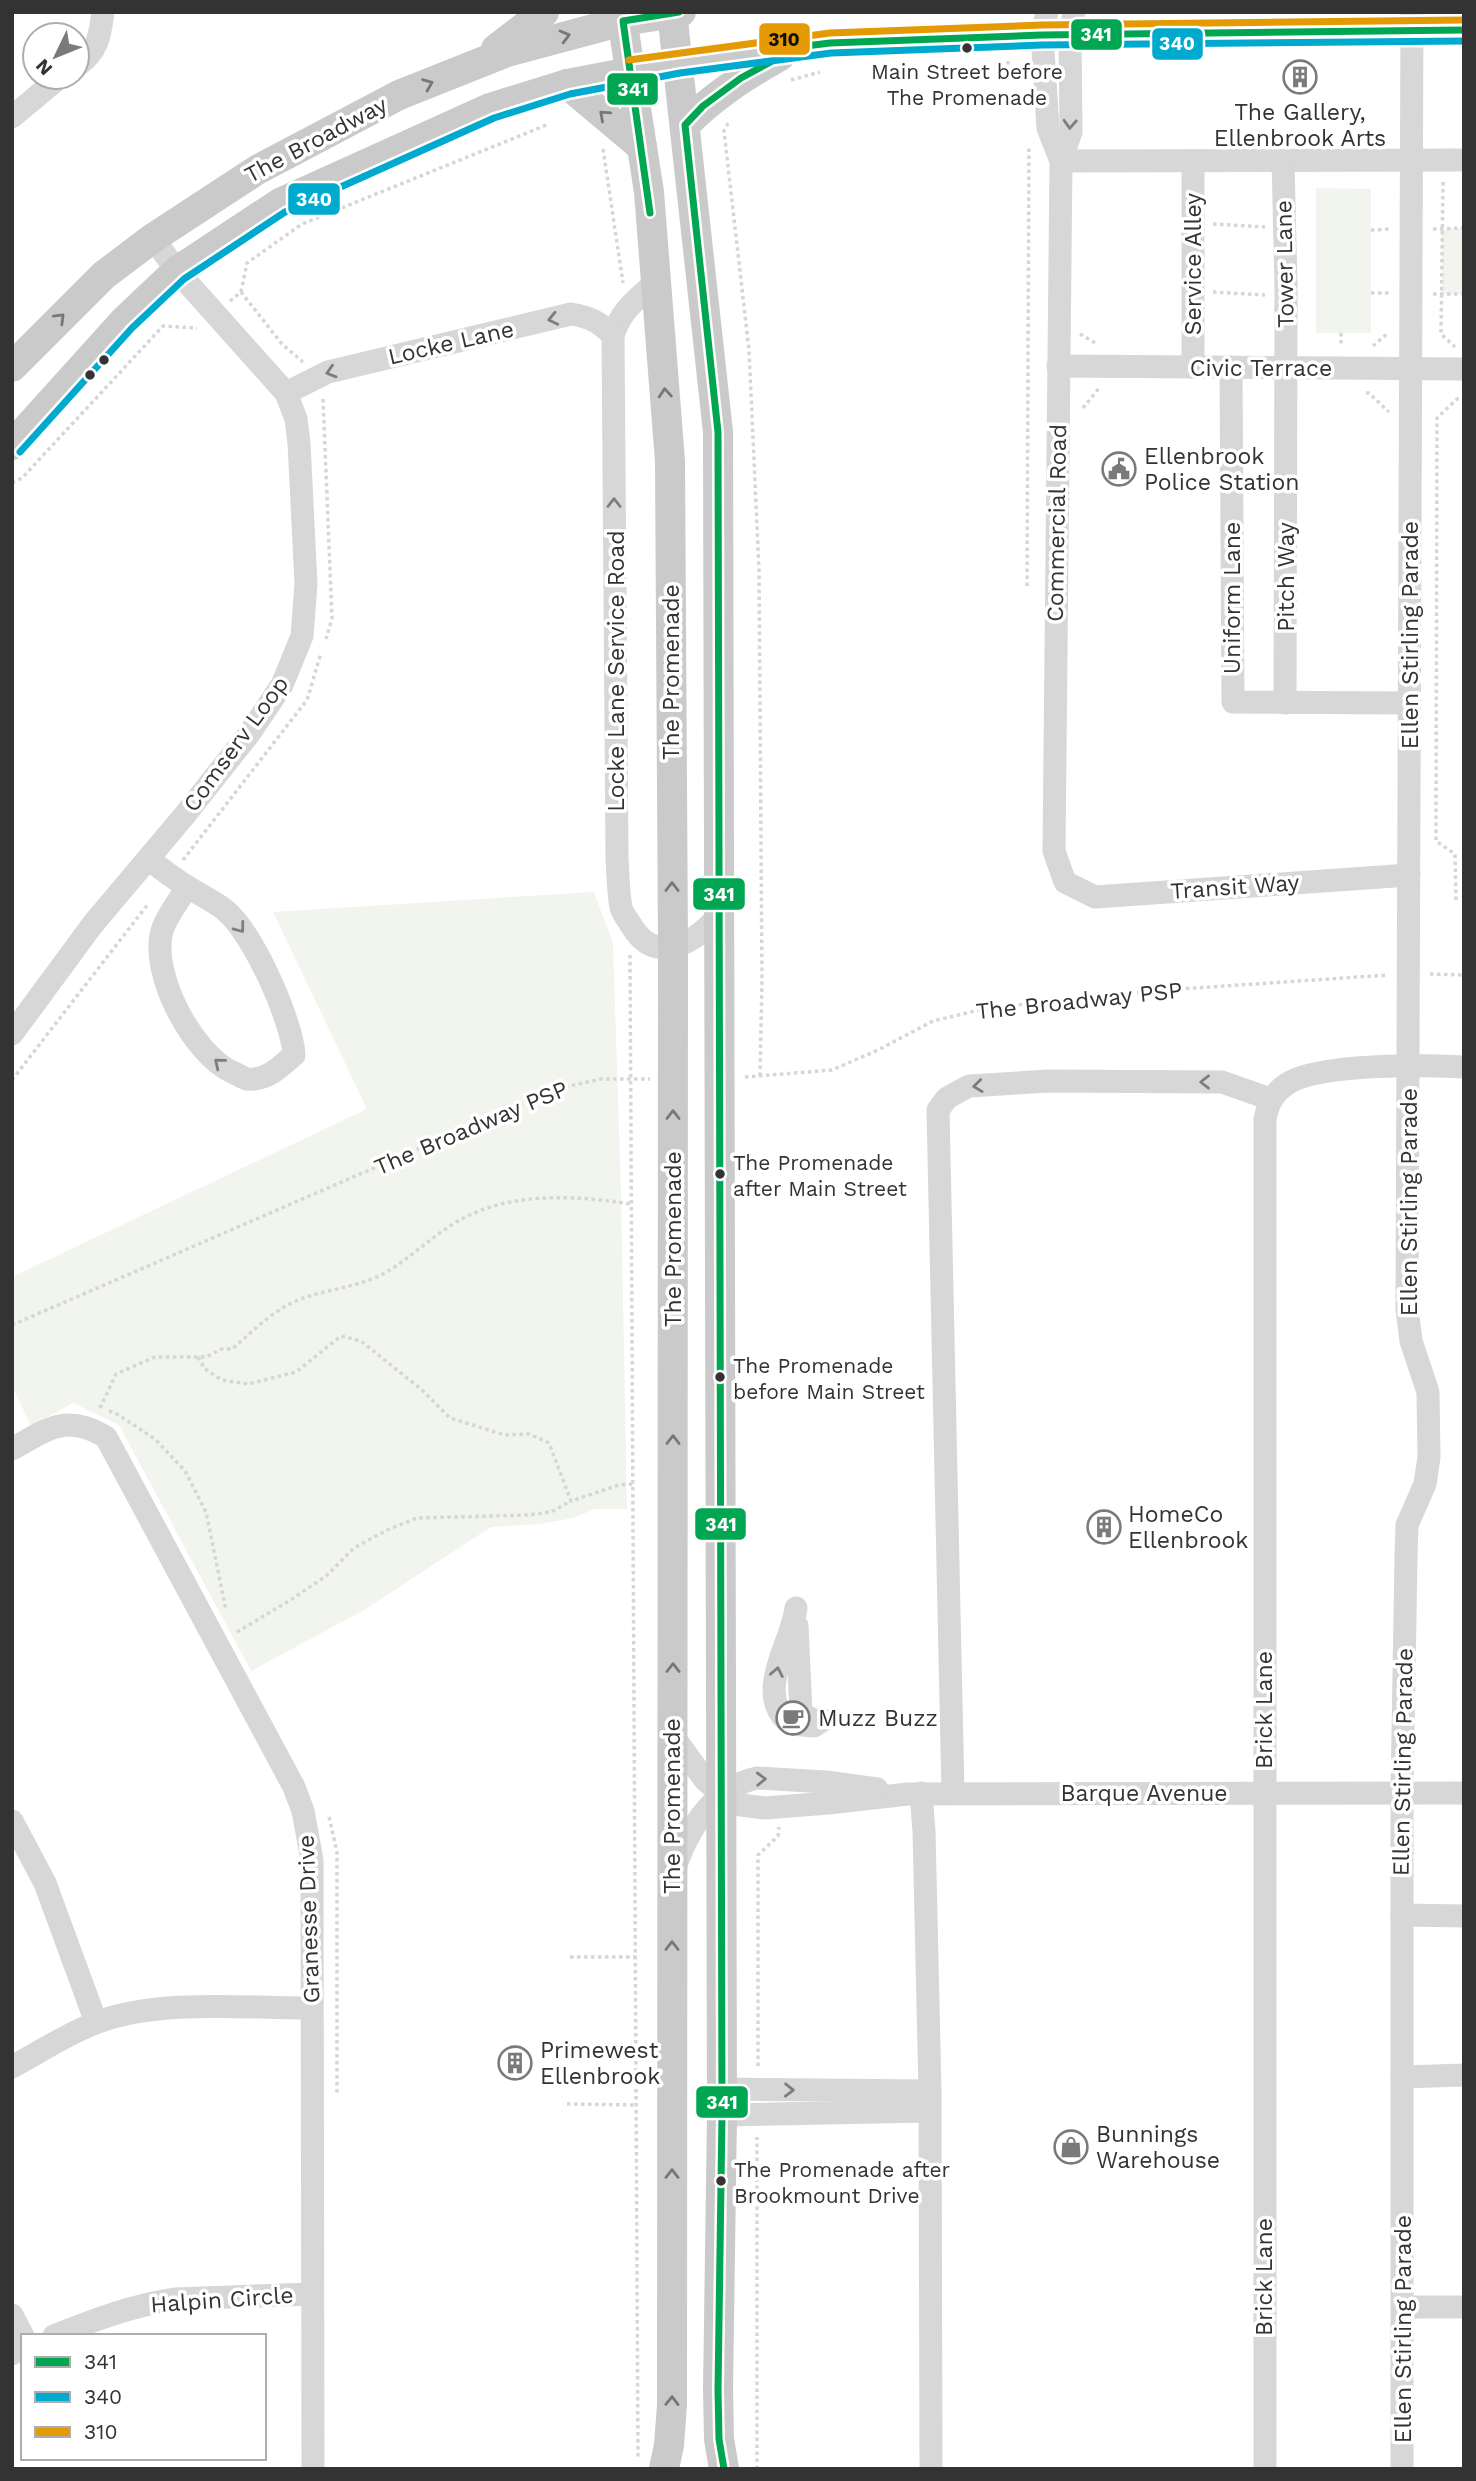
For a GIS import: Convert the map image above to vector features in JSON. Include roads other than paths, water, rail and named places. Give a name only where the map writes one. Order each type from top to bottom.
[{"type":"main road","points":[[480,63],[544,12]]},
{"type":"main road","name":"The Broadway","points":[[12,366],[103,275],[153,238],[257,170],[399,96],[507,52],[622,16],[681,12]]},
{"type":"main road","name":"The Promenade","points":[[672,13],[718,432],[722,1795],[719,2439],[724,2469]]},
{"type":"main road","name":"The Promenade","points":[[622,16],[649,192],[670,461],[673,947],[672,2405],[664,2469]]},
{"type":"main road","name":"The Broadway","points":[[12,445],[124,321],[177,271],[280,203],[490,108],[567,84],[630,70],[830,43],[1058,24],[1412,21],[1464,30]]},
{"type":"main road","points":[[685,125],[704,106],[741,78],[798,47]]},
{"type":"main road","points":[[567,84],[642,147]]},
{"type":"street","points":[[91,54],[102,32],[103,12]]},
{"type":"street","name":"Ellen Stirling Parade","points":[[1402,2469],[1402,1793],[1407,1525],[1425,1484],[1429,1457],[1428,1392],[1411,1341],[1407,1309],[1412,21]]},
{"type":"street","name":"Commercial Road","points":[[1058,24],[1071,132],[1061,161],[1054,851],[1065,882]]},
{"type":"street","points":[[12,117],[44,91]]},
{"type":"street","name":"Tower Lane","points":[[1283,160],[1282,296],[1287,368]]},
{"type":"street","points":[[1061,161],[1453,160]]},
{"type":"street","name":"Service Alley","points":[[1193,161],[1193,367]]},
{"type":"street","name":"Comserv Loop","points":[[12,1034],[93,925],[184,816],[265,711],[282,685],[302,636],[306,584],[296,419],[286,393],[177,271],[153,238]]},
{"type":"street","name":"Locke Lane Service Road","points":[[656,282],[626,308],[617,321],[613,336],[617,858],[621,909],[636,935],[655,948],[673,947]]},
{"type":"street","name":"Locke Lane","points":[[286,393],[328,372],[571,314],[600,322],[613,336]]},
{"type":"street","name":"Civic Terrace","points":[[1058,366],[1464,369]]},
{"type":"street","name":"Uniform Lane","points":[[1231,367],[1233,702],[1286,702]]},
{"type":"street","name":"Pitch Way","points":[[1286,702],[1287,368]]},
{"type":"street","points":[[1286,702],[1410,703]]},
{"type":"street","points":[[148,859],[226,911],[243,929],[282,1007],[293,1040],[294,1055],[272,1075],[247,1079],[219,1066],[191,1034],[170,994],[160,962],[161,933],[179,881]]},
{"type":"street","name":"Transit Way","points":[[1065,882],[1095,897],[1409,875]]},
{"type":"street","points":[[673,947],[688,942],[705,931],[719,915]]},
{"type":"street","points":[[953,1793],[938,1110],[947,1098],[969,1086],[1037,1082],[1222,1082],[1270,1100],[1286,1084],[1304,1076],[1408,1064],[1464,1067]]},
{"type":"street","name":"Brick Lane","points":[[1265,2469],[1265,1119],[1270,1100]]},
{"type":"street","name":"Granesse Drive","points":[[12,1449],[54,1428],[75,1424],[86,1426],[106,1437],[294,1787],[303,1811],[312,1860],[313,2469]]},
{"type":"street","points":[[796,1608],[801,1713],[813,1720],[823,1720],[814,1726],[791,1724],[778,1711],[775,1698],[777,1668],[789,1638],[796,1608]]},
{"type":"street","points":[[673,1736],[690,1763],[722,1795]]},
{"type":"street","name":"Barque Avenue","points":[[672,1878],[683,1846],[699,1816],[722,1795],[746,1780],[757,1778],[826,1782],[914,1793],[1464,1793]]},
{"type":"street","points":[[914,1793],[924,1831],[930,2101],[931,2469]]},
{"type":"street","points":[[12,1821],[45,1883],[96,2022]]},
{"type":"street","points":[[1402,1915],[1464,1916]]},
{"type":"street","points":[[12,2067],[96,2022],[134,2013],[174,2008],[311,2008]]},
{"type":"street","points":[[1402,2077],[1464,2076]]},
{"type":"street","points":[[721,2102],[930,2101]]},
{"type":"street","name":"Halpin Circle","points":[[59,2334],[131,2307],[155,2302],[312,2294]]},
{"type":"street","points":[[1403,2307],[1464,2307]]},
{"type":"street","points":[[12,2315],[22,2334]]},
{"type":"place","name":"Main Street before The Promenade","points":[[967,48]]},
{"type":"place","name":"The Gallery, Ellenbrook Arts","points":[[1300,77]]},
{"type":"place","name":"Ellenbrook Police Station","points":[[1119,469]]},
{"type":"place","name":"The Promenade after Main Street","points":[[720,1174]]},
{"type":"place","name":"The Promenade before Main Street","points":[[720,1377]]},
{"type":"place","name":"HomeCo Ellenbrook","points":[[1104,1527]]},
{"type":"place","name":"Muzz Buzz","points":[[793,1718]]},
{"type":"place","name":"Primewest Ellenbrook","points":[[515,2063]]},
{"type":"place","name":"Bunnings Warehouse","points":[[1071,2147]]},
{"type":"place","name":"The Promenade after Brookmount Drive","points":[[721,2181]]}]
